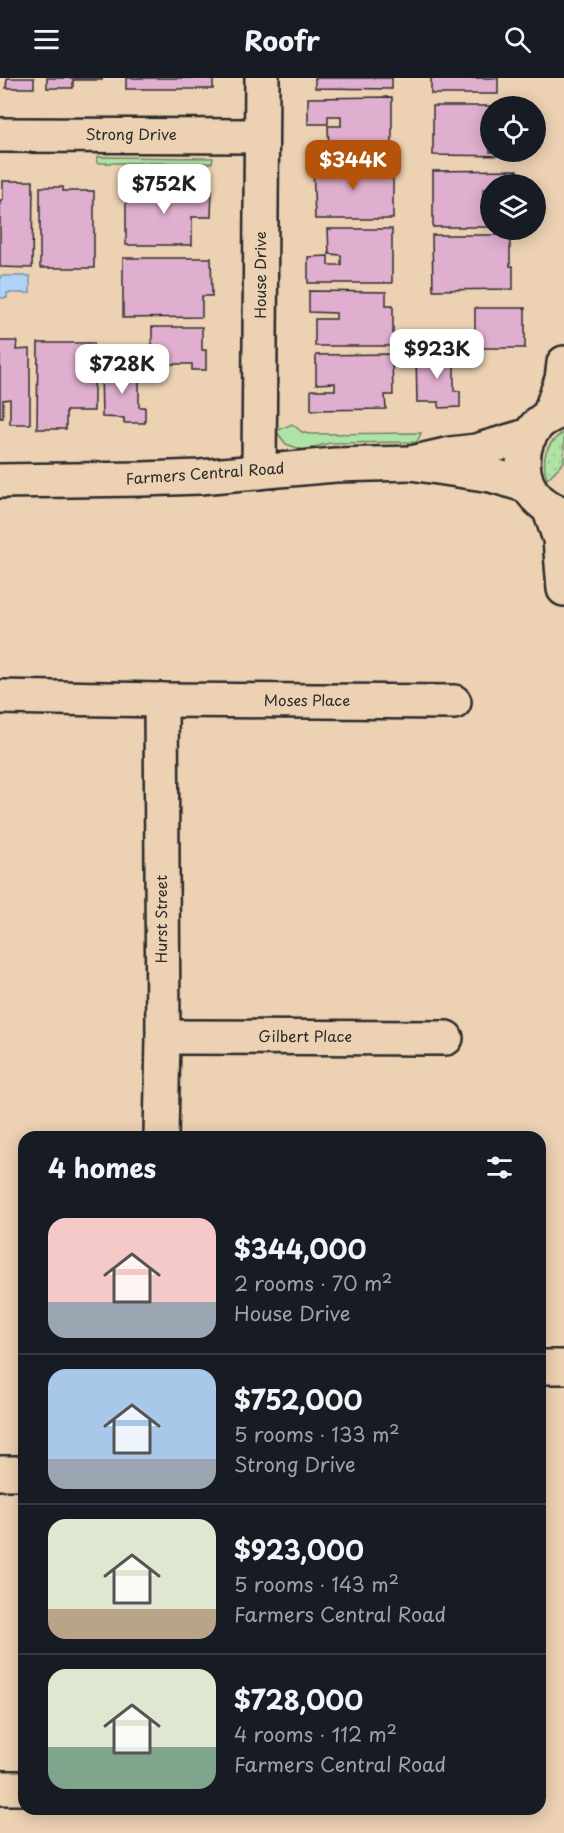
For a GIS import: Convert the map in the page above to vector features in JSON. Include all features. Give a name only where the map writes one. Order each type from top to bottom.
[{"type":"street","name":"House Drive","points":[[259,472],[262,78]]},
{"type":"street","name":"Strong Drive","points":[[0,135],[261,136]]},
{"type":"street","points":[[564,363],[562,379],[547,420],[523,454],[523,470],[547,503],[560,539],[564,589]]},
{"type":"street","name":"Farmers Central Road","points":[[411,464],[450,454],[476,451],[547,420]]},
{"type":"street","name":"Farmers Central Road","points":[[0,481],[142,479],[334,465],[411,464],[491,475],[547,503]]},
{"type":"street","name":"Moses Place","points":[[0,697],[454,702]]},
{"type":"street","name":"Hurst Street","points":[[161,700],[163,1037],[161,1131]]},
{"type":"street","name":"Gilbert Place","points":[[163,1037],[446,1038]]},
{"type":"street","points":[[546,1367],[564,1367]]},
{"type":"street","points":[[0,1473],[18,1473]]},
{"type":"street","points":[[0,1788],[18,1788]]},
{"type":"green space","points":[[97,157],[213,158],[212,163],[97,163]]},
{"type":"green space","points":[[292,424],[302,432],[309,434],[421,433],[417,442],[330,443],[303,450],[286,444],[276,431]]},
{"type":"green space","points":[[564,432],[564,462],[547,479],[544,464],[546,452],[552,441]]},
{"type":"water","points":[[0,276],[30,276],[30,293],[7,293],[7,298],[0,298]]},
{"type":"building","points":[[7,78],[34,78],[34,88],[6,88]]},
{"type":"building","points":[[47,78],[102,78],[102,80],[73,80],[73,88],[47,88]]},
{"type":"building","points":[[126,78],[213,78],[213,89],[126,89]]},
{"type":"building","points":[[315,78],[392,78],[392,89],[315,88]]},
{"type":"building","points":[[431,78],[498,78],[498,94],[431,94]]},
{"type":"building","points":[[392,97],[392,151],[329,151],[328,126],[341,126],[341,116],[328,116],[328,124],[308,124],[308,98]]},
{"type":"building","points":[[433,106],[480,106],[480,156],[433,155]]},
{"type":"building","points":[[313,164],[393,164],[393,219],[315,219]]},
{"type":"building","points":[[517,170],[517,174],[480,174],[480,227],[433,227],[433,171]]},
{"type":"building","points":[[3,181],[33,181],[32,268],[0,267],[0,200],[3,200]]},
{"type":"building","points":[[40,187],[63,187],[63,191],[94,191],[94,268],[40,268]]},
{"type":"building","points":[[126,188],[212,189],[211,217],[192,217],[192,245],[126,245]]},
{"type":"building","points":[[328,229],[392,229],[392,283],[308,283],[308,257],[328,256],[328,265],[341,265],[341,255],[329,254]]},
{"type":"building","points":[[432,235],[480,235],[480,240],[510,240],[513,289],[433,290]]},
{"type":"building","points":[[123,258],[211,258],[212,296],[202,296],[202,317],[123,318]]},
{"type":"building","points":[[309,291],[386,292],[386,305],[393,305],[393,346],[315,346],[315,319],[336,319],[336,313],[309,312]]},
{"type":"building","points":[[475,308],[525,308],[525,348],[475,348]]},
{"type":"building","points":[[152,327],[202,327],[202,350],[206,350],[206,370],[192,370],[192,364],[152,364]]},
{"type":"building","points":[[0,341],[17,341],[16,350],[30,349],[30,424],[10,424],[10,399],[3,400],[3,418],[0,418]]},
{"type":"building","points":[[38,343],[94,343],[94,411],[66,411],[66,429],[37,429]]},
{"type":"building","points":[[454,353],[454,391],[460,391],[460,407],[439,408],[439,402],[417,402],[416,354]]},
{"type":"building","points":[[392,354],[393,395],[385,395],[386,409],[311,410],[311,390],[335,390],[335,383],[316,384],[316,355]]},
{"type":"building","points":[[139,368],[139,407],[145,407],[145,423],[124,423],[124,418],[102,417],[101,369]]}]
